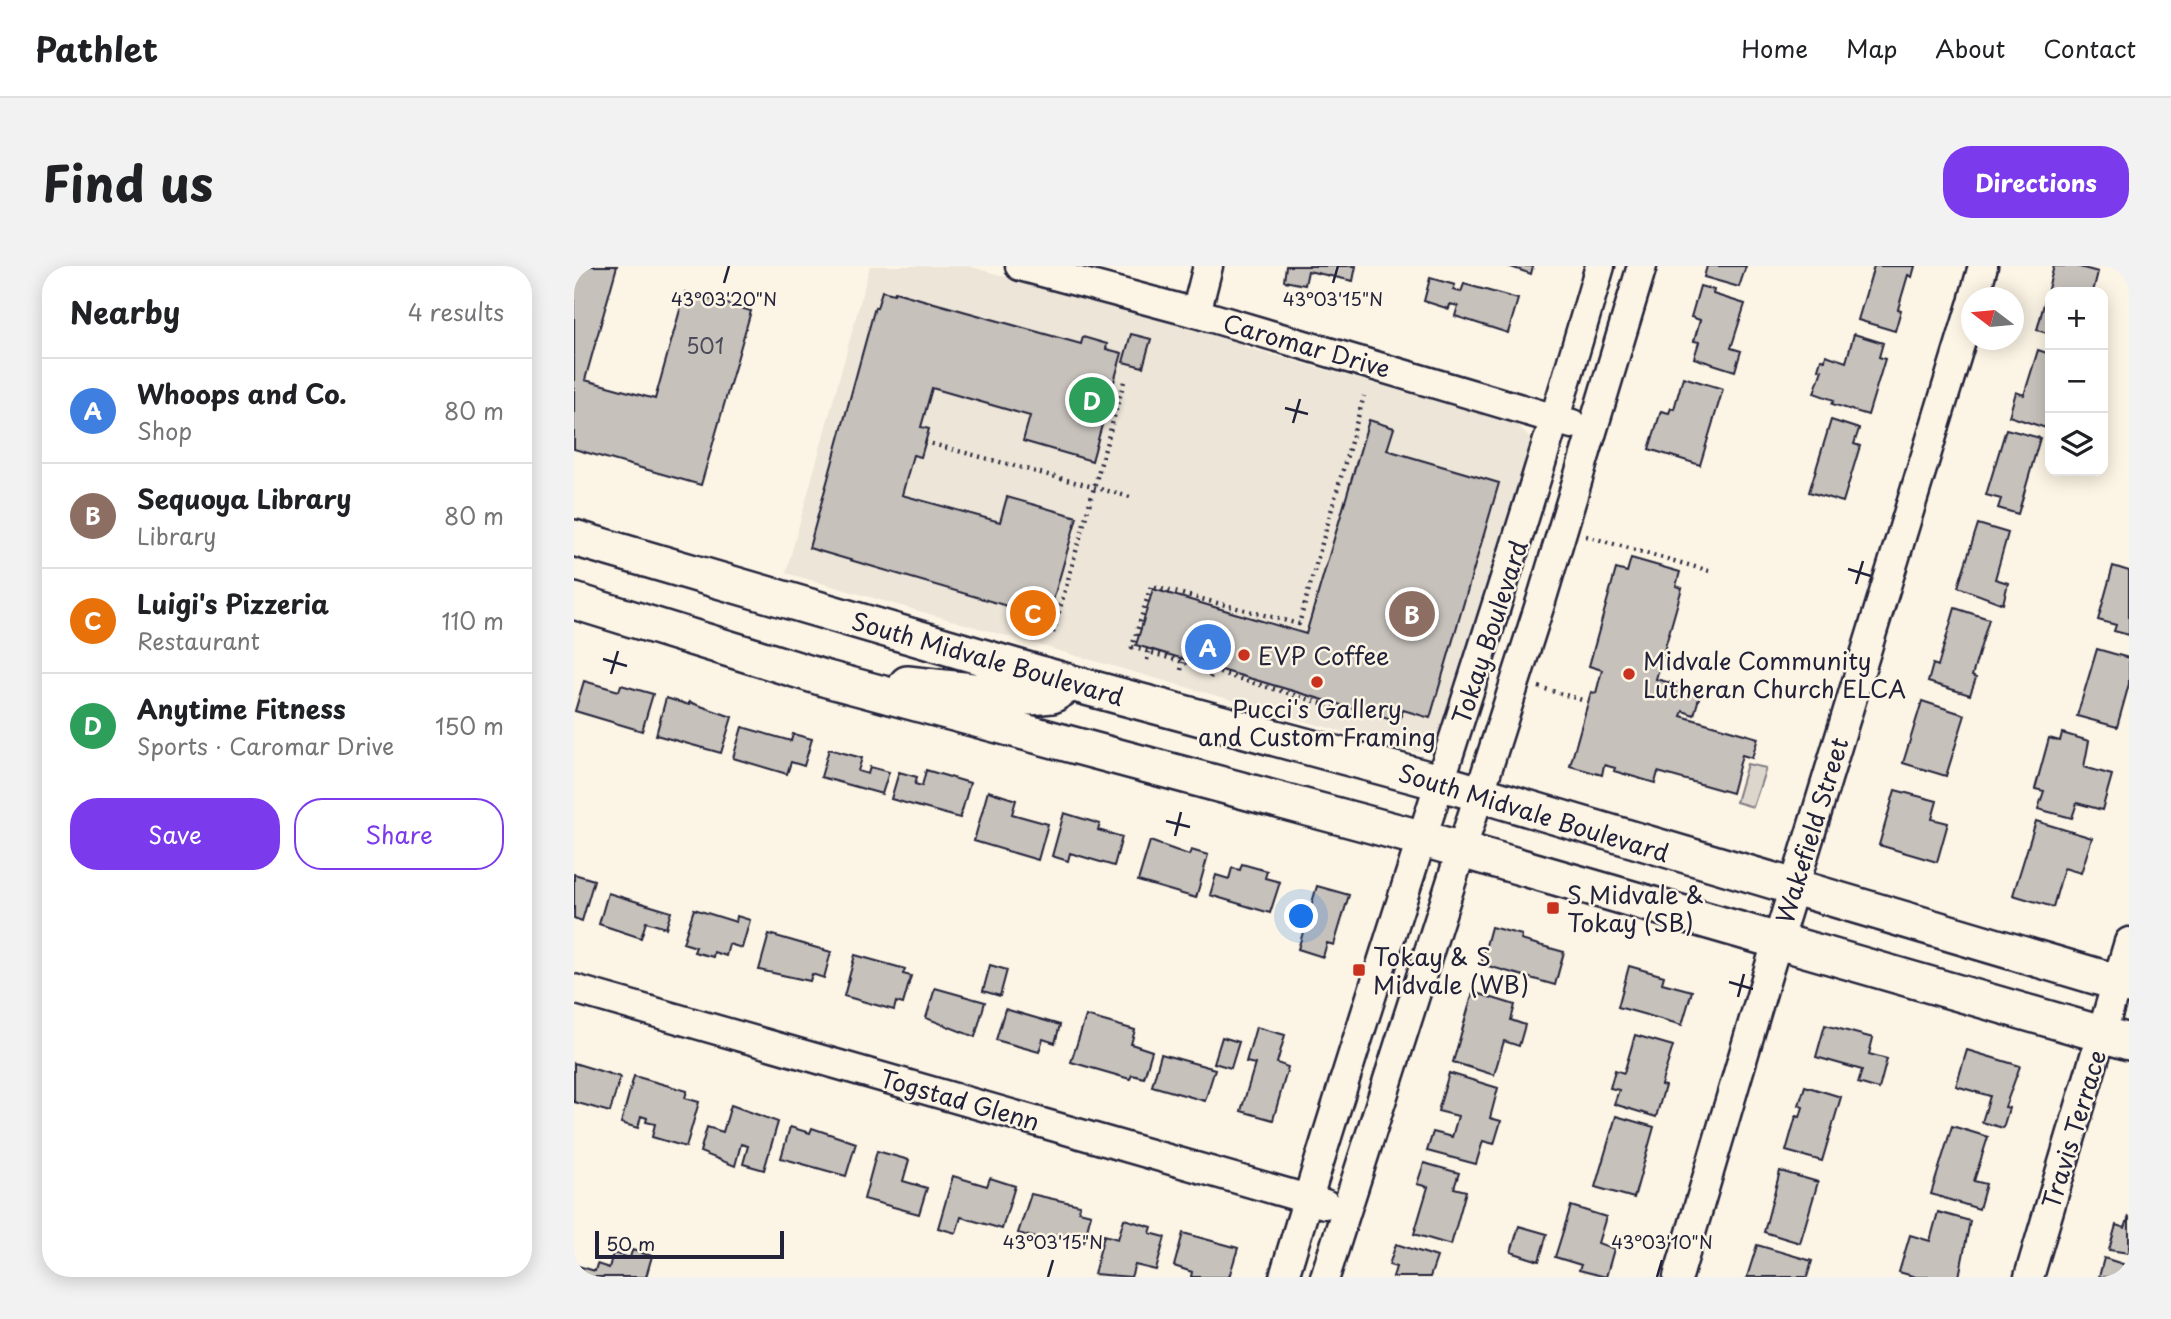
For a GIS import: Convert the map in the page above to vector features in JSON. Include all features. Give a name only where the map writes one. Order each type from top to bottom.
[{"type":"main road","name":"South Midvale Boulevard","points":[[574,538],[1071,683],[1439,782],[2123,985]]},
{"type":"main road","points":[[574,601],[827,679],[1420,838],[2116,1038]]},
{"type":"main road","points":[[827,679],[943,687],[1030,697],[1052,695],[1071,683]]},
{"type":"street","name":"Caromar Drive","points":[[1020,266],[1196,313],[1592,430]]},
{"type":"street","points":[[1196,313],[1208,266]]},
{"type":"street","name":"Tokay Boulevard","points":[[1284,1277],[1420,838],[1556,419],[1600,266]]},
{"type":"street","name":"Tokay Boulevard","points":[[1325,1277],[1642,266]]},
{"type":"street","points":[[1977,287],[1983,266]]},
{"type":"street","name":"Wakefield Street","points":[[1678,1277],[1793,889],[1961,341]]},
{"type":"street","name":"Travis Terrace","points":[[2029,1277],[2116,1038],[2129,942]]},
{"type":"street","name":"Togstad Glenn","points":[[574,989],[1345,1211]]},
{"type":"path","points":[[1053,633],[1125,378]]},
{"type":"path","points":[[1333,714],[1335,707],[1132,647],[1151,586],[1300,624],[1364,396]]},
{"type":"path","points":[[925,442],[1134,498]]},
{"type":"path","points":[[1585,536],[1713,572]]},
{"type":"path","points":[[1147,660],[1149,652]]},
{"type":"path","points":[[1181,670],[1183,662]]},
{"type":"path","points":[[1210,678],[1213,671]]},
{"type":"path","points":[[1244,689],[1247,681]]},
{"type":"path","points":[[1538,687],[1582,700]]},
{"type":"path","points":[[1289,701],[1292,694]]},
{"type":"shaded area","points":[[870,266],[968,266],[1233,338],[1245,347],[1517,424],[1532,441],[1532,449],[1439,738],[1433,747],[1418,752],[1407,750],[786,573]]},
{"type":"shaded area","points":[[1747,764],[1766,768],[1753,807],[1736,802]]},
{"type":"building","points":[[574,266],[617,266],[585,380],[655,399],[685,292],[751,311],[701,485],[574,449]]},
{"type":"building","points":[[1286,266],[1356,266],[1353,281],[1308,271],[1305,285],[1284,281]]},
{"type":"building","points":[[1508,266],[1533,266],[1531,274]]},
{"type":"building","points":[[1707,266],[1746,266],[1739,287],[1704,277]]},
{"type":"building","points":[[1874,266],[1915,266],[1912,277],[1908,275],[1895,331],[1858,320]]},
{"type":"building","points":[[2054,266],[2076,266],[2098,272],[2094,287],[2048,287]]},
{"type":"building","points":[[1430,278],[1455,285],[1453,290],[1461,292],[1464,284],[1518,299],[1508,333],[1455,316],[1458,306],[1450,304],[1449,309],[1424,301]]},
{"type":"building","points":[[1700,286],[1714,290],[1713,294],[1745,304],[1731,348],[1741,351],[1735,371],[1694,358],[1699,342],[1694,341],[1700,320],[1691,317]]},
{"type":"building","points":[[882,291],[895,292],[1081,344],[1083,337],[1107,344],[1106,349],[1122,353],[1092,461],[1023,441],[1030,416],[932,388],[921,427],[929,429],[921,457],[913,455],[902,495],[1000,522],[1007,497],[1077,517],[1048,618],[809,548],[875,307],[877,308]]},
{"type":"building","points":[[2045,300],[2045,332],[2037,330]]},
{"type":"building","points":[[1131,334],[1151,339],[1143,367],[1123,362]]},
{"type":"building","points":[[1854,334],[1883,343],[1879,357],[1885,359],[1868,415],[1832,404],[1834,400],[1814,393],[1822,370],[1818,369],[1821,359],[1825,360],[1826,355],[1846,362]]},
{"type":"building","points":[[2038,350],[2045,352],[2045,428],[2009,416],[2016,392],[2024,395]]},
{"type":"building","points":[[1683,377],[1723,389],[1700,465],[1649,449],[1661,411],[1669,413],[1671,408],[1674,409]]},
{"type":"building","points":[[1369,420],[1394,428],[1387,450],[1499,483],[1430,718],[1403,710],[1399,722],[1136,645],[1153,589],[1306,634]]},
{"type":"building","points":[[1831,420],[1859,429],[1854,444],[1860,446],[1843,502],[1809,492]]},
{"type":"building","points":[[2006,429],[2040,438],[2018,514],[1998,508],[2001,499],[1986,495]]},
{"type":"building","points":[[1978,524],[2008,533],[1995,579],[2008,583],[2003,604],[1958,587]]},
{"type":"building","name":"Midvale Community Lutheran Church ELCA","points":[[1631,558],[1680,572],[1676,586],[1682,588],[1656,679],[1701,691],[1694,715],[1683,711],[1681,716],[1758,738],[1752,758],[1742,755],[1732,793],[1658,772],[1655,783],[1614,771],[1615,768],[1604,765],[1602,775],[1570,766],[1591,692],[1596,693],[1602,670],[1589,666],[1616,569],[1627,572]]},
{"type":"building","points":[[2113,566],[2129,571],[2129,635],[2114,631],[2116,625],[2098,620]]},
{"type":"building","points":[[1955,608],[1989,619],[1972,676],[1976,678],[1970,695],[1928,682],[1933,664],[1938,666]]},
{"type":"building","points":[[2097,649],[2129,658],[2129,684],[2117,727],[2077,716]]},
{"type":"building","points":[[584,681],[619,691],[621,685],[653,694],[642,731],[575,711]]},
{"type":"building","points":[[666,698],[689,705],[689,702],[732,717],[721,753],[656,735]]},
{"type":"building","points":[[1922,701],[1965,715],[1946,776],[1903,763]]},
{"type":"building","points":[[742,727],[791,741],[793,734],[812,739],[804,766],[791,762],[787,774],[733,758]]},
{"type":"building","points":[[2062,733],[2089,741],[2084,767],[2112,775],[2102,810],[2077,803],[2072,818],[2038,809],[2044,791],[2035,789],[2049,738],[2060,741]]},
{"type":"building","points":[[829,749],[862,758],[858,771],[868,774],[870,767],[889,772],[882,794],[821,777]]},
{"type":"building","points":[[926,770],[970,783],[960,818],[891,799],[899,772],[917,777],[915,784],[922,786]]},
{"type":"building","points":[[1895,790],[1937,801],[1932,819],[1948,823],[1937,862],[1879,845]]},
{"type":"building","points":[[988,791],[1016,800],[1012,814],[1048,824],[1038,860],[974,841]]},
{"type":"building","points":[[1064,813],[1100,824],[1098,830],[1122,837],[1114,866],[1070,853],[1068,861],[1052,856]]},
{"type":"building","points":[[2036,821],[2092,838],[2081,873],[2064,868],[2053,907],[2013,895]]},
{"type":"building","points":[[1150,841],[1189,855],[1191,850],[1208,855],[1196,898],[1138,881]]},
{"type":"building","points":[[1242,864],[1267,871],[1265,878],[1280,882],[1270,913],[1210,895],[1216,875],[1229,879],[1232,868],[1240,870]]},
{"type":"building","points":[[574,874],[594,880],[582,921],[574,918]]},
{"type":"building","points":[[1317,886],[1349,895],[1334,945],[1327,943],[1323,957],[1298,949]]},
{"type":"building","points":[[608,893],[671,912],[666,928],[646,922],[641,938],[599,924]]},
{"type":"building","points":[[694,909],[736,922],[737,916],[750,920],[742,948],[729,944],[726,956],[714,952],[713,957],[694,952],[696,947],[683,943]]},
{"type":"building","points":[[1491,927],[1522,935],[1521,940],[1564,952],[1555,985],[1481,964]]},
{"type":"building","points":[[769,934],[831,952],[824,978],[812,974],[810,981],[759,970]]},
{"type":"building","points":[[855,955],[905,969],[903,974],[911,976],[903,1004],[896,1002],[894,1010],[844,996]]},
{"type":"building","points":[[990,965],[1007,970],[1000,996],[983,991]]},
{"type":"building","points":[[1629,966],[1664,976],[1662,983],[1692,991],[1682,1025],[1618,1007]]},
{"type":"building","points":[[935,988],[985,1002],[975,1037],[926,1018]]},
{"type":"building","points":[[1473,992],[1515,1005],[1511,1020],[1525,1025],[1519,1046],[1504,1041],[1494,1075],[1453,1062]]},
{"type":"building","points":[[1005,1009],[1060,1025],[1055,1043],[1043,1039],[1039,1052],[996,1040]]},
{"type":"building","points":[[1086,1016],[1135,1030],[1131,1044],[1152,1051],[1144,1078],[1132,1075],[1130,1079],[1071,1062]]},
{"type":"building","points":[[1825,1025],[1873,1038],[1869,1054],[1887,1059],[1879,1089],[1858,1083],[1862,1070],[1816,1057]]},
{"type":"building","points":[[1256,1027],[1285,1035],[1277,1063],[1288,1067],[1273,1120],[1241,1111],[1255,1064],[1246,1062]]},
{"type":"building","points":[[1635,1035],[1673,1046],[1661,1085],[1665,1086],[1656,1117],[1614,1104],[1619,1090],[1610,1088],[1615,1070],[1624,1073]]},
{"type":"building","points":[[1222,1037],[1239,1042],[1231,1068],[1214,1063]]},
{"type":"building","points":[[1967,1050],[2020,1066],[2005,1107],[2009,1108],[2003,1128],[1982,1122],[1990,1096],[1956,1086]]},
{"type":"building","points":[[1161,1054],[1215,1069],[1205,1101],[1152,1086]]},
{"type":"building","points":[[574,1063],[620,1077],[610,1112],[574,1102]]},
{"type":"building","points":[[1449,1073],[1498,1088],[1490,1118],[1501,1121],[1494,1144],[1483,1141],[1476,1164],[1427,1151],[1433,1132],[1452,1137],[1458,1116],[1438,1111]]},
{"type":"building","points":[[634,1076],[687,1091],[685,1098],[699,1102],[686,1147],[652,1137],[655,1124],[646,1122],[647,1118],[641,1116],[638,1128],[621,1123]]},
{"type":"building","points":[[1805,1086],[1841,1097],[1822,1161],[1786,1151],[1796,1116],[1800,1117],[1803,1107],[1799,1105]]},
{"type":"building","points":[[731,1105],[778,1122],[764,1170],[743,1164],[748,1146],[741,1144],[735,1166],[700,1152],[707,1127],[723,1132]]},
{"type":"building","points":[[1616,1116],[1654,1127],[1634,1198],[1595,1187]]},
{"type":"building","points":[[1952,1126],[1988,1137],[1974,1181],[1986,1184],[1979,1209],[1931,1194]]},
{"type":"building","points":[[790,1127],[810,1133],[812,1128],[856,1143],[846,1176],[781,1158]]},
{"type":"building","points":[[877,1151],[909,1160],[903,1181],[927,1188],[919,1214],[864,1199]]},
{"type":"building","points":[[1424,1163],[1459,1173],[1454,1188],[1466,1191],[1451,1245],[1414,1234],[1428,1187],[1417,1184]]},
{"type":"building","points":[[1780,1171],[1818,1182],[1800,1243],[1764,1232]]},
{"type":"building","points":[[953,1176],[987,1186],[990,1178],[1015,1186],[1002,1229],[961,1217],[956,1233],[938,1228]]},
{"type":"building","points":[[1031,1194],[1080,1205],[1079,1211],[1091,1214],[1084,1242],[1057,1234],[1054,1243],[1018,1233]]},
{"type":"building","points":[[1571,1206],[1606,1217],[1598,1243],[1614,1249],[1606,1277],[1579,1270],[1581,1265],[1555,1257]]},
{"type":"building","points":[[1938,1212],[1970,1221],[1959,1277],[1916,1277],[1899,1272],[1910,1235],[1930,1241]]},
{"type":"building","points":[[2129,1216],[2129,1253],[2109,1250],[2116,1225],[2125,1228]]},
{"type":"building","points":[[1124,1219],[1152,1227],[1150,1233],[1165,1237],[1156,1270],[1135,1265],[1131,1277],[1094,1274],[1104,1235],[1118,1239]]},
{"type":"building","points":[[1519,1226],[1547,1234],[1539,1261],[1511,1252]]},
{"type":"building","points":[[1183,1233],[1238,1248],[1229,1277],[1191,1277],[1192,1272],[1174,1266]]},
{"type":"building","points":[[1396,1244],[1437,1257],[1430,1277],[1393,1277],[1396,1267],[1389,1265]]},
{"type":"building","points":[[1757,1245],[1812,1261],[1807,1277],[1747,1277]]},
{"type":"building","points":[[632,1250],[652,1256],[646,1277],[574,1277],[575,1265],[595,1271],[597,1264],[609,1268],[613,1253],[630,1258]]},
{"type":"building","points":[[2104,1258],[2129,1266],[2129,1277],[2099,1277]]},
{"type":"place","name":"Anytime Fitness","points":[[1092,400]]},
{"type":"place","name":"Luigi's Pizzeria","points":[[1033,613]]},
{"type":"place","name":"Sequoya Library","points":[[1412,614]]},
{"type":"place","name":"Whoops and Co.","points":[[1208,647]]},
{"type":"place","name":"EVP Coffee","points":[[1244,655]]},
{"type":"place","name":"Midvale Community Lutheran Church ELCA","points":[[1629,674]]},
{"type":"place","name":"Pucci's Gallery and Custom Framing","points":[[1317,682]]},
{"type":"place","name":"S Midvale & Tokay (SB)","points":[[1553,908]]},
{"type":"place","name":"Tokay & S Midvale (WB)","points":[[1359,970]]}]
